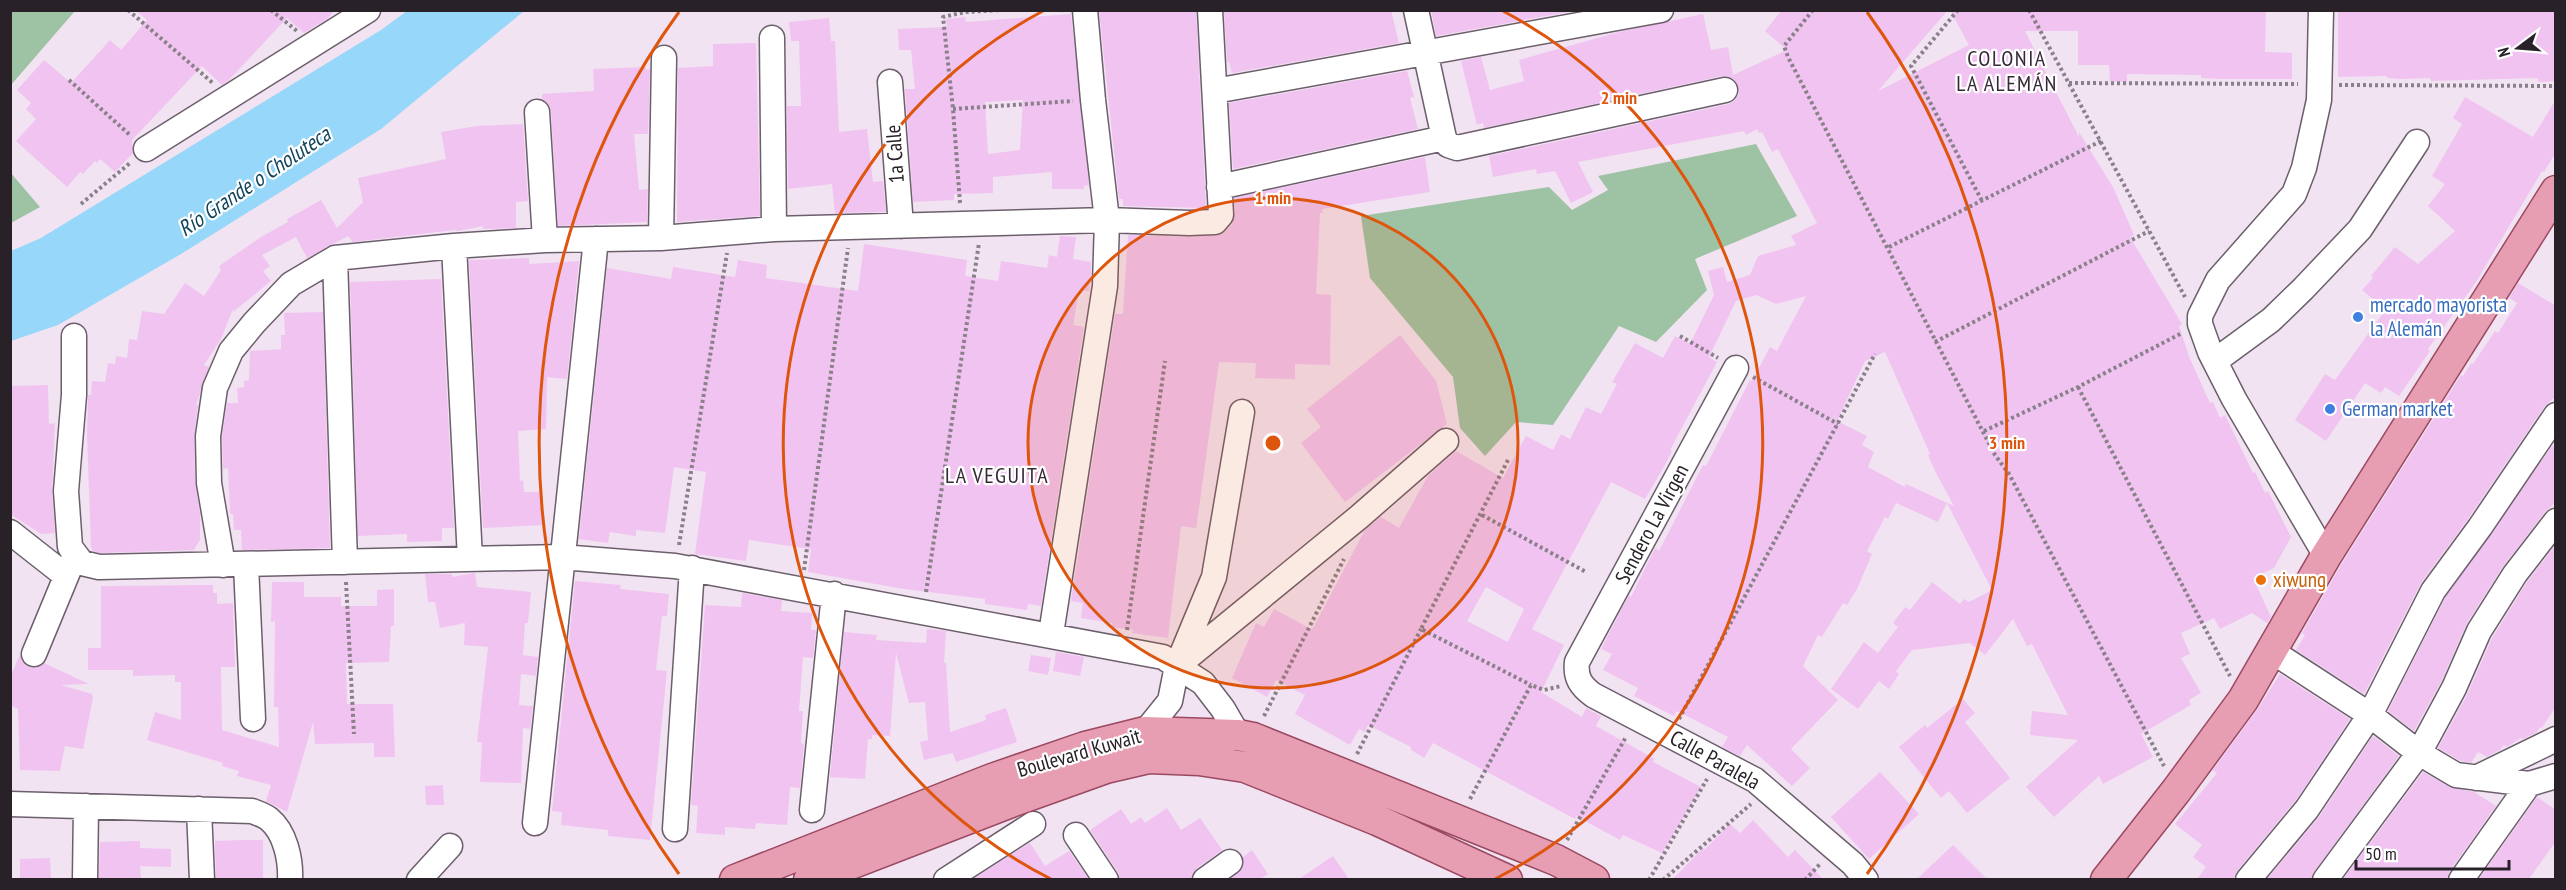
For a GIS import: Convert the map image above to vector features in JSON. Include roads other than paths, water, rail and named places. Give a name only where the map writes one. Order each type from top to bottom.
[{"type":"main road","points":[[2106,879],[2176,791],[2243,700],[2273,652],[2326,556],[2554,199]]},
{"type":"main road","name":"Boulevard Kuwait","points":[[735,879],[992,778],[1085,747],[1145,732],[1246,736],[1347,774],[1463,824],[1490,845],[1551,870]]},
{"type":"main road","name":"Boulevard Kuwait","points":[[809,879],[1106,768],[1149,758],[1198,760],[1245,767],[1377,820],[1507,879]]},
{"type":"main road","points":[[1551,870],[1594,879]]},
{"type":"street","points":[[146,149],[231,98],[368,10]]},
{"type":"street","points":[[1051,634],[1105,286],[1107,220],[1092,100],[1085,10]]},
{"type":"street","points":[[254,719],[234,565],[209,483],[208,436],[215,388],[231,351],[291,284],[335,258],[454,246],[545,240],[661,238],[774,229],[851,226],[1107,220],[1189,224],[1215,222],[1221,214],[1210,10]]},
{"type":"street","points":[[1416,10],[1444,138],[1449,145],[1457,148],[1725,90]]},
{"type":"street","points":[[1215,91],[1661,10]]},
{"type":"street","points":[[2321,10],[2319,100],[2304,168],[2294,194],[2218,280],[2200,316],[2200,324],[2215,362],[2234,399],[2326,556]]},
{"type":"street","points":[[772,38],[774,229]]},
{"type":"street","points":[[661,238],[664,58]]},
{"type":"street","name":"1a Calle","points":[[890,82],[901,226]]},
{"type":"street","points":[[537,112],[545,240]]},
{"type":"street","points":[[1219,187],[1444,138]]},
{"type":"street","points":[[2215,362],[2271,320],[2360,229],[2417,142]]},
{"type":"street","points":[[535,822],[596,239]]},
{"type":"street","points":[[454,246],[470,559]]},
{"type":"street","points":[[335,258],[345,562]]},
{"type":"street","points":[[34,654],[70,547],[66,491],[74,395],[74,336]]},
{"type":"street","name":"Sendero La Virgen","points":[[1579,682],[1577,662],[1736,368]]},
{"type":"street","points":[[1145,732],[1162,714],[1170,701],[1177,666],[1214,577],[1242,411]]},
{"type":"street","points":[[2248,879],[2307,809],[2370,715],[2433,591],[2552,430]]},
{"type":"street","points":[[1177,666],[1446,441]]},
{"type":"street","points":[[2325,879],[2419,753],[2454,688],[2480,631],[2516,574],[2556,521]]},
{"type":"street","points":[[10,532],[63,565],[82,563],[99,567],[561,557],[684,567],[1051,634],[1163,657],[1203,683],[1246,736]]},
{"type":"street","points":[[675,829],[684,567]]},
{"type":"street","points":[[812,810],[834,594]]},
{"type":"street","points":[[2273,652],[2370,715],[2419,753],[2456,775],[2529,784],[2556,776]]},
{"type":"street","name":"Calle Paralela","points":[[1579,682],[1593,695],[1755,780],[1853,864],[1866,879]]},
{"type":"street","points":[[2476,778],[2556,739]]},
{"type":"street","points":[[2462,879],[2529,784]]},
{"type":"street","points":[[10,804],[252,811],[268,818],[281,832],[291,867],[290,879]]},
{"type":"street","points":[[85,879],[86,806]]},
{"type":"street","points":[[199,809],[202,879]]},
{"type":"street","points":[[950,878],[1033,824]]},
{"type":"street","points":[[1076,835],[1106,879]]},
{"type":"street","points":[[419,879],[450,846]]},
{"type":"street","points":[[1205,879],[1230,862]]},
{"type":"water","name":"Río Grande o Choluteca","points":[[407,11],[524,11],[381,129],[181,254],[58,325],[11,341],[11,251],[41,238],[381,30]]},
{"type":"place","name":"mercado mayorista la Alemán","points":[[2358,317]]},
{"type":"place","name":"German market","points":[[2330,409]]},
{"type":"place","name":"xiwung","points":[[2261,580]]},
{"type":"district","name":"COLONIA LA ALEMÁN","points":[[2007,70]]},
{"type":"district","name":"LA VEGUITA","points":[[997,475]]}]
